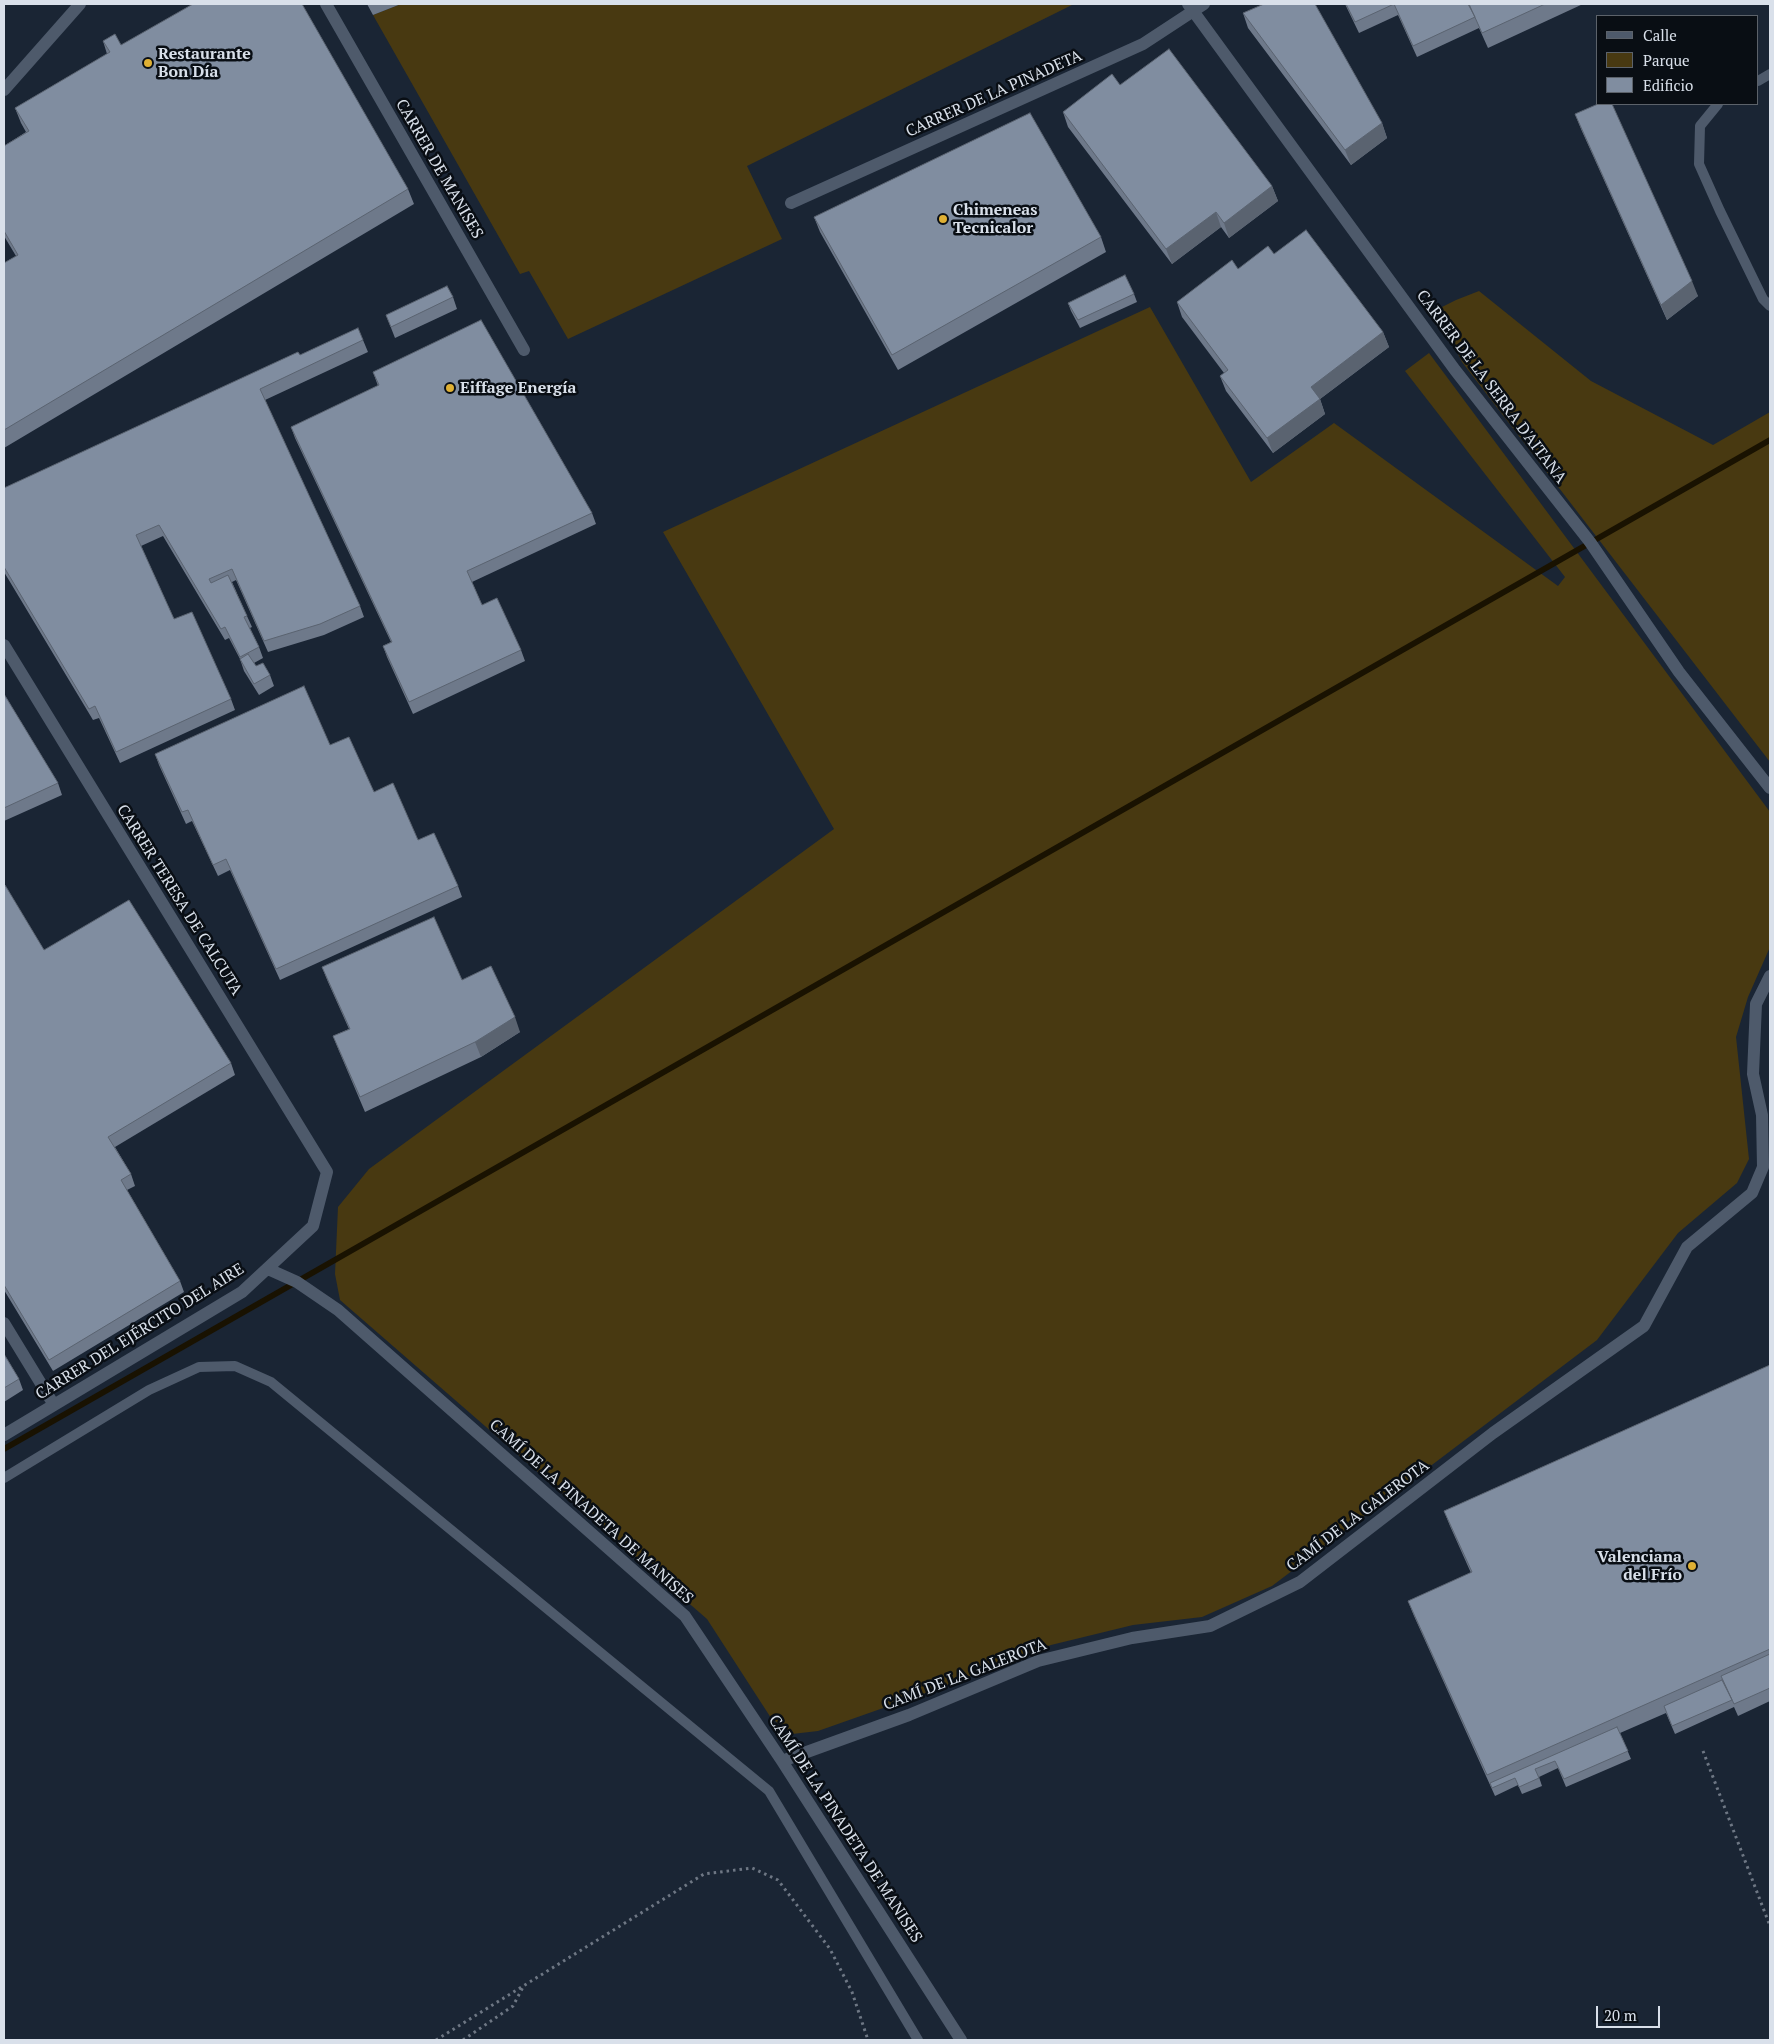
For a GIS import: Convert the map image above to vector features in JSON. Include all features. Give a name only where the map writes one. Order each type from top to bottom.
[{"type":"street","points":[[4,90],[80,4]]},
{"type":"street","name":"CARRER DE MANISES","points":[[326,4],[524,350]]},
{"type":"street","name":"CARRER DE LA PINADETA","points":[[791,203],[1144,44],[1195,6]]},
{"type":"street","name":"CARRER DE LA SERRA D'AITANA","points":[[1195,6],[1456,370],[1590,542],[1680,672],[1770,788]]},
{"type":"street","name":"CARRER TERESA DE CALCUTA","points":[[4,645],[328,1172]]},
{"type":"street","name":"CAMÍ DE LA GALEROTA","points":[[782,1761],[909,1714],[1038,1661],[1132,1638],[1210,1626],[1300,1582],[1493,1433],[1644,1326],[1688,1247],[1752,1193],[1763,1167],[1762,1115],[1753,1074],[1756,1004],[1770,976]]},
{"type":"street","name":"CARRER DEL EJÉRCITO DEL AIRE","points":[[4,1435],[242,1292],[313,1226],[328,1172]]},
{"type":"street","name":"CAMÍ DE LA PINADETA DE MANISES","points":[[268,1269],[297,1282],[338,1310],[685,1616],[782,1761],[960,2040]]},
{"type":"street","points":[[4,1323],[54,1405]]},
{"type":"lane","points":[[1759,80],[1770,74]]},
{"type":"lane","points":[[1717,105],[1700,126],[1699,164],[1755,282],[1770,306]]},
{"type":"lane","points":[[4,1478],[149,1390],[199,1367],[235,1366],[272,1382],[770,1791],[918,2040]]},
{"type":"path","points":[[1703,1752],[1770,1926]]},
{"type":"path","points":[[436,2040],[704,1874],[752,1868],[778,1880],[830,1949],[852,1992],[868,2040]]},
{"type":"path","points":[[463,2040],[513,2006],[524,1986]]},
{"type":"green space","points":[[401,4],[1074,4],[747,166],[782,239],[568,339],[529,271],[520,274],[373,15]]},
{"type":"green space","points":[[1479,291],[1591,381],[1713,445],[1770,412],[1770,762],[1462,362],[1436,310]]},
{"type":"green space","points":[[1150,307],[1251,482],[1334,423],[1558,586],[1565,577],[1405,371],[1429,353],[1770,812],[1770,947],[1748,997],[1736,1037],[1749,1159],[1737,1183],[1678,1233],[1597,1340],[1272,1586],[1202,1617],[1133,1625],[1051,1645],[940,1688],[818,1731],[792,1734],[771,1718],[707,1619],[340,1300],[335,1274],[338,1207],[369,1169],[834,829],[663,532]]},
{"type":"building","points":[[193,4],[302,4],[408,189],[4,430],[4,263],[18,255],[4,231],[4,146],[29,131],[15,108],[110,52],[103,41],[115,34],[121,45]]},
{"type":"building","points":[[1264,4],[1315,4],[1382,123],[1345,150],[1243,13]]},
{"type":"building","points":[[1346,4],[1394,4],[1355,22]]},
{"type":"building","points":[[1394,4],[1468,4],[1475,17],[1413,46]]},
{"type":"building","points":[[1469,4],[1545,4],[1482,33]]},
{"type":"building","points":[[1169,49],[1272,186],[1224,223],[1216,212],[1166,249],[1063,112],[1112,74],[1120,85]]},
{"type":"building","points":[[1596,105],[1612,105],[1692,281],[1661,305],[1575,114]]},
{"type":"building","points":[[1030,113],[1101,237],[892,355],[814,217]]},
{"type":"building","points":[[1306,230],[1383,332],[1311,387],[1320,399],[1267,438],[1220,376],[1228,370],[1177,302],[1232,260],[1238,269],[1268,246],[1274,254]]},
{"type":"building","points":[[1125,275],[1134,294],[1078,320],[1068,303]]},
{"type":"building","points":[[447,286],[453,297],[391,327],[386,315]]},
{"type":"building","points":[[481,320],[592,513],[467,571],[482,605],[497,598],[521,650],[409,702],[383,646],[392,642],[291,427],[379,385],[373,372]]},
{"type":"building","points":[[358,328],[363,340],[260,389],[360,606],[320,624],[264,641],[232,569],[209,579],[211,583],[228,575],[247,616],[244,617],[259,647],[240,657],[225,627],[221,629],[159,525],[136,535],[174,619],[192,612],[231,699],[116,752],[95,706],[89,709],[4,567],[4,488],[298,352],[300,355]]},
{"type":"building","points":[[248,654],[256,666],[263,663],[270,675],[254,684],[240,659]]},
{"type":"building","points":[[304,686],[330,745],[349,737],[374,792],[393,783],[418,840],[434,833],[458,886],[276,969],[226,859],[213,865],[188,810],[182,812],[155,754]]},
{"type":"building","points":[[4,694],[58,783],[4,808]]},
{"type":"building","points":[[4,885],[44,950],[129,900],[231,1063],[108,1137],[131,1174],[121,1180],[180,1281],[49,1360],[4,1285]]},
{"type":"building","points":[[434,917],[462,980],[491,966],[515,1017],[475,1042],[360,1097],[333,1036],[350,1029],[322,967]]},
{"type":"building","points":[[4,1354],[19,1379],[4,1388]]},
{"type":"building","points":[[1770,1365],[1770,1649],[1487,1775],[1408,1601],[1472,1572],[1444,1511]]},
{"type":"building","points":[[1770,1654],[1770,1688],[1734,1704],[1721,1676]]},
{"type":"building","points":[[1722,1680],[1732,1700],[1672,1726],[1664,1706]]},
{"type":"building","points":[[1617,1727],[1628,1751],[1564,1779],[1555,1761],[1535,1769],[1539,1778],[1519,1787],[1515,1778],[1492,1788],[1490,1783]]},
{"type":"waterway","points":[[4,1449],[1770,440]]},
{"type":"place","name":"Restaurante Bon Día","points":[[148,63]]},
{"type":"place","name":"Chimeneas Tecnicalor","points":[[943,219]]},
{"type":"place","name":"Eiffage Energía","points":[[450,388]]},
{"type":"place","name":"Valenciana del Frío","points":[[1692,1566]]}]
